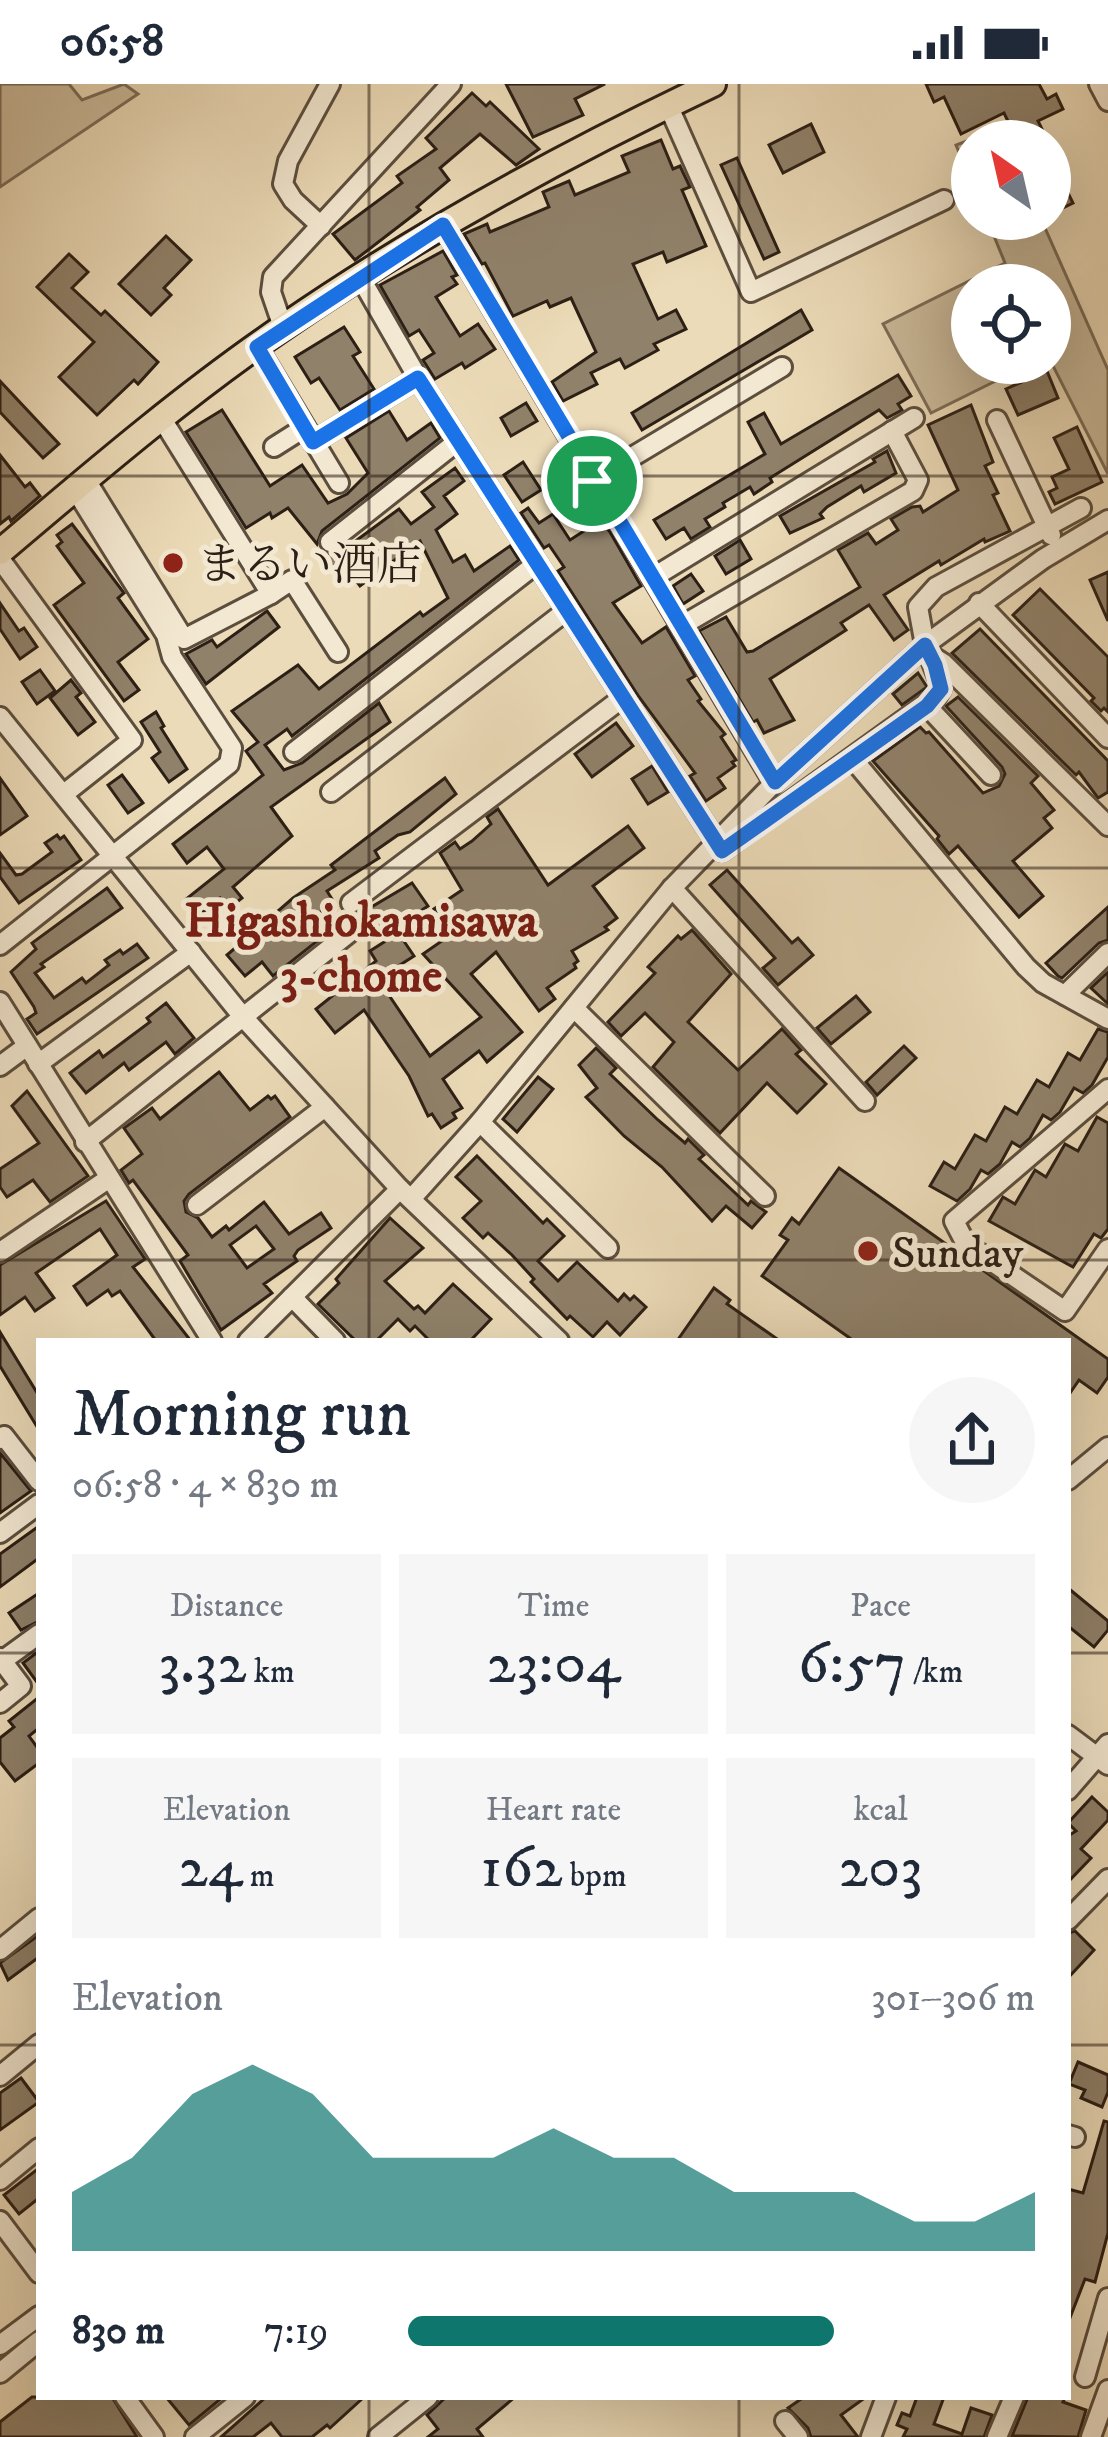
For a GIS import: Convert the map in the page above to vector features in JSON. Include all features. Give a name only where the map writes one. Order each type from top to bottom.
[{"type":"main road","points":[[0,555],[80,485],[283,327],[443,225],[713,84]]},
{"type":"street","points":[[321,226],[283,184],[288,161],[330,84]]},
{"type":"street","points":[[283,327],[271,292],[273,277],[452,84]]},
{"type":"street","points":[[1099,84],[1108,101]]},
{"type":"street","points":[[668,105],[751,292],[944,200]]},
{"type":"street","points":[[443,225],[775,782]]},
{"type":"street","points":[[360,277],[418,378],[722,851],[927,706],[941,689],[918,607],[925,597],[1081,508]]},
{"type":"street","points":[[257,347],[339,483]]},
{"type":"street","points":[[592,481],[782,367]]},
{"type":"street","points":[[274,447],[309,435],[418,378]]},
{"type":"street","points":[[652,578],[914,418]]},
{"type":"street","points":[[162,419],[271,594]]},
{"type":"street","points":[[998,420],[1060,549]]},
{"type":"street","points":[[681,626],[914,491],[918,480],[892,431]]},
{"type":"street","points":[[330,542],[458,440]]},
{"type":"street","points":[[80,485],[184,639],[292,580],[338,652]]},
{"type":"street","points":[[0,945],[229,764],[232,748],[172,657],[166,634],[80,485]]},
{"type":"street","points":[[251,1338],[480,1123],[672,888],[775,782],[979,603],[1108,520]]},
{"type":"street","points":[[0,555],[132,740],[64,794]]},
{"type":"street","points":[[294,752],[536,564]]},
{"type":"street","points":[[979,603],[1108,738]]},
{"type":"street","points":[[331,792],[566,611]]},
{"type":"street","points":[[928,650],[1108,826]]},
{"type":"street","points":[[351,903],[621,699]]},
{"type":"street","points":[[927,706],[991,775]]},
{"type":"street","points":[[0,717],[243,1017],[406,1194],[556,1338]]},
{"type":"street","points":[[852,758],[1026,968],[1042,983],[1108,1019]]},
{"type":"street","points":[[672,888],[865,1101]]},
{"type":"street","points":[[85,1142],[350,933]]},
{"type":"street","points":[[0,1066],[32,1055],[191,952]]},
{"type":"street","points":[[1065,995],[1108,953]]},
{"type":"street","points":[[0,1002],[210,1338]]},
{"type":"street","points":[[574,1008],[765,1196]]},
{"type":"street","points":[[1108,1089],[954,1221],[966,1244],[1065,1311],[1108,1249]]},
{"type":"street","points":[[196,1205],[325,1106]]},
{"type":"street","points":[[480,1123],[608,1248]]},
{"type":"street","points":[[0,1252],[108,1178]]},
{"type":"street","points":[[292,1297],[332,1338]]},
{"type":"street","points":[[0,1439],[4,1436],[36,1477]]},
{"type":"street","points":[[1071,1478],[1108,1447]]},
{"type":"street","points":[[0,1533],[36,1506]]},
{"type":"street","points":[[0,1703],[21,1686],[1,1660],[36,1636]]},
{"type":"street","points":[[1071,1737],[1104,1756],[1071,1787]]},
{"type":"street","points":[[1071,1917],[1108,1879]]},
{"type":"street","points":[[0,1950],[36,1920]]},
{"type":"street","points":[[0,2076],[36,2046]]},
{"type":"street","points":[[0,2180],[36,2150]]},
{"type":"street","points":[[0,2221],[36,2269]]},
{"type":"street","points":[[1091,2437],[1108,2387],[1076,2374],[1108,2297]]},
{"type":"street","points":[[0,2345],[36,2318]]},
{"type":"street","points":[[0,2373],[36,2343]]},
{"type":"street","points":[[126,2400],[154,2437]]},
{"type":"street","points":[[195,2437],[240,2400]]},
{"type":"street","points":[[378,2437],[424,2400]]},
{"type":"street","points":[[871,2437],[885,2400]]},
{"type":"street","points":[[998,2437],[1013,2400]]},
{"type":"shaded area","points":[[0,84],[69,84],[82,100],[124,84],[138,94],[0,187]]},
{"type":"shaded area","points":[[996,240],[1050,240],[1061,264],[1003,264]]},
{"type":"shaded area","points":[[1071,287],[1108,370],[1108,474],[1062,384],[1071,384]]},
{"type":"shaded area","points":[[951,290],[951,384],[990,384],[931,413],[883,324]]},
{"type":"building","points":[[506,84],[605,84],[575,99],[583,115],[533,137]]},
{"type":"building","points":[[926,84],[1039,84],[1047,99],[1056,94],[1063,109],[1040,120],[1007,120],[1004,113],[990,120],[955,120],[944,97],[934,102]]},
{"type":"building","points":[[472,93],[486,106],[490,102],[539,149],[516,165],[480,134],[440,168],[449,180],[417,207],[420,210],[355,260],[333,234],[402,183],[397,176],[436,149],[426,138]]},
{"type":"building","points":[[811,124],[824,152],[783,173],[769,145]]},
{"type":"building","points":[[661,140],[673,169],[680,166],[690,187],[682,190],[706,246],[667,262],[663,252],[633,264],[658,319],[676,310],[686,329],[654,344],[658,350],[625,368],[620,359],[591,373],[597,384],[563,401],[552,382],[596,352],[571,298],[550,307],[547,301],[513,316],[464,234],[487,224],[490,232],[549,207],[543,192],[569,181],[575,195],[629,172],[622,156]]},
{"type":"building","points":[[737,158],[779,252],[764,259],[721,165]]},
{"type":"building","points":[[166,236],[191,260],[164,288],[171,295],[151,315],[119,284]]},
{"type":"building","points":[[443,251],[457,284],[436,297],[460,336],[478,324],[495,349],[435,379],[423,360],[434,353],[419,330],[409,336],[380,285]]},
{"type":"building","points":[[69,254],[88,272],[72,288],[101,315],[105,311],[158,362],[97,415],[59,377],[94,342],[37,287]]},
{"type":"building","points":[[801,310],[812,330],[642,430],[632,413]]},
{"type":"building","points":[[344,327],[360,352],[353,356],[374,389],[340,410],[319,378],[311,383],[295,357]]},
{"type":"building","points":[[898,375],[911,396],[898,404],[902,410],[887,418],[879,410],[770,478],[772,482],[754,494],[750,487],[723,503],[725,507],[705,519],[710,527],[691,539],[684,528],[666,539],[654,520],[765,454],[748,422],[764,413],[781,444]]},
{"type":"building","points":[[0,381],[59,444],[43,458],[0,412]]},
{"type":"building","points":[[1017,384],[1052,384],[1058,398],[1018,415],[1006,389]]},
{"type":"building","points":[[526,403],[537,421],[511,436],[501,418]]},
{"type":"building","points":[[971,405],[993,462],[985,466],[998,493],[993,495],[1010,531],[984,539],[941,565],[939,561],[884,595],[908,630],[894,640],[869,605],[841,623],[846,630],[770,679],[794,720],[764,733],[699,631],[726,617],[747,652],[753,651],[860,587],[838,550],[868,533],[876,544],[898,530],[891,519],[912,507],[920,506],[923,512],[958,490],[928,425]]},
{"type":"building","points":[[222,410],[270,486],[302,465],[328,503],[347,494],[368,473],[346,438],[389,411],[407,440],[431,423],[440,438],[322,531],[317,544],[288,508],[246,528],[186,432]]},
{"type":"building","points":[[1077,427],[1102,482],[1055,504],[1049,492],[1057,488],[1052,477],[1069,469],[1054,438]]},
{"type":"building","points":[[887,451],[896,473],[864,492],[861,486],[827,507],[820,514],[823,518],[790,533],[780,516]]},
{"type":"building","points":[[0,455],[25,487],[30,483],[40,496],[11,521],[9,517],[0,524]]},
{"type":"building","points":[[523,462],[541,490],[522,502],[504,475]]},
{"type":"building","points":[[455,468],[464,481],[444,496],[457,514],[436,530],[453,562],[465,555],[474,571],[510,546],[519,560],[292,736],[287,729],[265,745],[284,770],[302,763],[379,703],[390,722],[271,807],[292,836],[233,887],[242,898],[228,909],[220,898],[198,916],[185,900],[224,869],[207,847],[187,863],[173,844],[263,775],[246,751],[258,742],[232,711],[298,665],[319,689],[420,612],[423,616],[448,598],[420,541],[360,586],[345,566],[336,573],[325,554],[342,551],[399,509],[411,524],[434,507],[422,492]]},
{"type":"building","points":[[528,508],[539,523],[553,514],[570,540],[601,520],[610,532],[641,586],[613,603],[642,643],[666,627],[695,676],[688,680],[698,701],[725,734],[721,737],[736,760],[718,778],[725,788],[706,801],[690,776],[695,773],[639,697],[558,571],[564,567],[549,545],[544,548],[521,513]]},
{"type":"building","points":[[72,524],[124,593],[118,598],[148,639],[118,662],[139,690],[124,701],[54,605],[84,583],[57,546],[62,542],[57,535]]},
{"type":"building","points":[[740,540],[751,559],[726,574],[715,556]]},
{"type":"building","points":[[1108,572],[1108,621],[1090,580]]},
{"type":"building","points":[[691,574],[703,591],[683,604],[673,586]]},
{"type":"building","points":[[1040,589],[1108,657],[1108,712],[1091,701],[1094,698],[1013,615]]},
{"type":"building","points":[[0,603],[37,647],[20,659],[0,629]]},
{"type":"building","points":[[267,611],[279,627],[206,684],[186,654],[212,640],[217,647]]},
{"type":"building","points":[[980,629],[1108,761],[1108,792],[1098,798],[1079,772],[1076,775],[952,653]]},
{"type":"building","points":[[40,670],[55,691],[37,704],[22,682]]},
{"type":"building","points":[[918,673],[927,687],[902,705],[893,694]]},
{"type":"building","points":[[71,680],[81,693],[76,697],[95,722],[78,735],[50,698]]},
{"type":"building","points":[[958,697],[1038,776],[1031,783],[1054,810],[1044,818],[1052,828],[1013,861],[1043,896],[1019,917],[958,846],[949,854],[939,836],[873,761],[920,727],[983,793],[999,786],[1005,774],[1002,767],[946,706]]},
{"type":"building","points":[[156,712],[187,769],[169,782],[152,758],[160,752],[141,722]]},
{"type":"building","points":[[616,723],[633,746],[592,777],[575,754]]},
{"type":"building","points":[[652,766],[668,792],[648,804],[632,779]]},
{"type":"building","points":[[122,775],[143,803],[128,813],[108,785]]},
{"type":"building","points":[[0,778],[27,816],[0,835]]},
{"type":"building","points":[[445,778],[456,794],[410,832],[375,851],[379,858],[327,891],[332,899],[318,915],[330,931],[273,976],[262,962],[245,976],[227,955],[293,898],[335,870],[331,865]]},
{"type":"building","points":[[498,809],[548,885],[628,826],[644,848],[593,886],[617,918],[605,927],[608,930],[572,951],[576,968],[547,988],[555,999],[539,1011],[496,952],[471,974],[522,1032],[487,1062],[479,1051],[443,1079],[462,1108],[441,1128],[432,1114],[428,1116],[409,1076],[364,1010],[335,1033],[316,1009],[376,961],[370,951],[384,942],[363,912],[412,883],[428,906],[395,928],[414,956],[378,979],[430,1056],[481,1017],[423,954],[452,934],[434,909],[462,890],[440,853],[455,842],[460,849],[472,841],[491,824],[487,817]]},
{"type":"building","points":[[64,836],[81,860],[19,903],[0,877],[0,853],[16,875],[22,874],[52,852],[45,843]]},
{"type":"building","points":[[727,870],[792,943],[798,938],[813,955],[778,985],[763,968],[775,958],[710,885]]},
{"type":"building","points":[[107,888],[122,908],[41,964],[44,967],[35,973],[54,998],[82,978],[86,983],[120,950],[123,954],[137,944],[148,958],[37,1034],[27,1019],[36,1013],[34,1007],[11,972],[36,949],[32,943]]},
{"type":"building","points":[[1108,907],[1108,940],[1062,978],[1058,976],[1046,963]]},
{"type":"building","points":[[692,930],[731,974],[688,1022],[738,1070],[782,1029],[801,1050],[796,1054],[826,1084],[797,1113],[767,1083],[720,1133],[653,1067],[674,1042],[645,1013],[621,1036],[608,1022],[655,973],[648,967],[678,936],[681,939]]},
{"type":"building","points":[[1108,972],[1108,1004],[1091,988]]},
{"type":"building","points":[[856,996],[870,1012],[831,1044],[817,1028]]},
{"type":"building","points":[[166,1003],[194,1038],[175,1054],[166,1042],[129,1070],[124,1063],[86,1093],[70,1073],[99,1051],[103,1057],[150,1022],[147,1018]]},
{"type":"building","points":[[1098,1029],[1108,1032],[1108,1057],[1092,1085],[1083,1093],[1074,1088],[1060,1112],[1051,1120],[1043,1115],[1030,1138],[1020,1147],[1012,1142],[1000,1164],[988,1174],[981,1170],[957,1201],[930,1186],[944,1162],[955,1169],[975,1135],[986,1141],[1005,1107],[1017,1114],[1037,1080],[1049,1087],[1068,1053],[1080,1060]]},
{"type":"building","points":[[904,1046],[916,1058],[877,1095],[866,1082]]},
{"type":"building","points":[[596,1048],[616,1068],[610,1074],[685,1143],[688,1139],[704,1155],[699,1159],[748,1205],[751,1201],[766,1212],[752,1228],[726,1206],[712,1221],[586,1097],[597,1088],[579,1065]]},
{"type":"building","points":[[219,1072],[250,1110],[275,1096],[290,1117],[189,1194],[184,1201],[186,1212],[198,1218],[212,1237],[226,1226],[229,1230],[264,1202],[289,1234],[321,1213],[331,1228],[298,1250],[297,1261],[264,1284],[272,1293],[221,1330],[180,1261],[188,1255],[121,1170],[142,1154],[124,1128],[152,1108],[160,1119]],"holes":[[[256,1226],[274,1249],[247,1268],[230,1245]]]},
{"type":"building","points":[[538,1077],[553,1089],[517,1132],[503,1119]]},
{"type":"building","points":[[27,1091],[88,1176],[50,1202],[33,1180],[7,1197],[0,1187],[0,1169],[39,1143],[12,1106]]},
{"type":"building","points":[[1097,1117],[1108,1123],[1108,1229],[1101,1238],[1094,1234],[1073,1267],[989,1221],[1003,1197],[1015,1204],[1035,1170],[1046,1177],[1065,1144],[1078,1151]]},
{"type":"building","points":[[477,1156],[543,1223],[547,1219],[564,1236],[538,1261],[558,1281],[577,1262],[618,1301],[624,1294],[630,1300],[634,1296],[646,1307],[620,1335],[607,1322],[593,1337],[570,1316],[567,1319],[512,1255],[488,1233],[483,1238],[463,1218],[481,1201],[456,1177]]},
{"type":"building","name":"Sunday","points":[[839,1168],[1108,1359],[1108,1377],[1097,1393],[1079,1380],[1071,1392],[1071,1338],[850,1338],[762,1276],[788,1240],[780,1235],[792,1218],[799,1224]]},
{"type":"building","points":[[106,1201],[145,1259],[133,1267],[189,1338],[154,1338],[120,1291],[112,1296],[108,1290],[87,1305],[74,1286],[117,1255],[100,1229],[36,1273],[54,1298],[35,1311],[25,1297],[0,1315],[0,1265]]},
{"type":"building","points":[[390,1218],[423,1248],[385,1281],[414,1309],[418,1306],[425,1313],[453,1284],[491,1319],[473,1338],[427,1338],[398,1319],[379,1338],[353,1338],[318,1304],[339,1283],[336,1279]]},
{"type":"building","points":[[714,1288],[730,1300],[727,1304],[776,1338],[679,1338]]},
{"type":"building","points":[[0,1332],[36,1391],[36,1425],[0,1366]]},
{"type":"building","points":[[0,1453],[31,1491],[0,1513]]},
{"type":"building","points":[[36,1528],[36,1560],[0,1587],[0,1554]]},
{"type":"building","points":[[1071,1590],[1108,1621],[1108,1630],[1094,1647],[1071,1628]]},
{"type":"building","points":[[36,1595],[36,1622],[21,1630],[9,1613]]},
{"type":"building","points":[[36,1653],[36,1681],[23,1663]]},
{"type":"building","points":[[36,1699],[36,1730],[29,1736],[36,1746],[36,1765],[15,1781],[0,1762],[0,1738],[14,1727],[9,1721]]},
{"type":"building","points":[[1092,1797],[1108,1812],[1108,1820],[1081,1849],[1091,1858],[1071,1879],[1071,1834],[1076,1831],[1071,1820]]},
{"type":"building","points":[[1071,1932],[1094,1950],[1071,1975]]},
{"type":"building","points":[[36,1937],[36,1959],[8,1980],[0,1963]]},
{"type":"building","points":[[1078,2062],[1108,2075],[1102,2107],[1081,2098],[1085,2090],[1071,2085]]},
{"type":"building","points":[[21,2078],[36,2104],[0,2130],[0,2093]]},
{"type":"building","points":[[1104,2121],[1108,2122],[1108,2233],[1095,2282],[1085,2279],[1071,2315],[1071,2190],[1083,2193]]},
{"type":"building","points":[[36,2170],[36,2200],[19,2214],[4,2195]]},
{"type":"building","points":[[32,2397],[114,2400],[137,2437],[0,2437],[0,2422]]},
{"type":"building","points":[[168,2400],[219,2400],[189,2425]]},
{"type":"building","points":[[263,2400],[361,2400],[330,2428],[327,2425],[312,2437],[282,2437],[271,2423],[253,2437],[221,2437]]},
{"type":"building","points":[[443,2400],[511,2400],[477,2429],[483,2437],[428,2437],[438,2429],[427,2415]]},
{"type":"building","points":[[800,2400],[862,2400],[841,2415],[858,2437],[811,2437],[788,2408]]},
{"type":"building","points":[[916,2400],[943,2400],[934,2424],[962,2434],[971,2408],[992,2415],[984,2437],[903,2437],[907,2429],[897,2425],[902,2413],[910,2416]]},
{"type":"building","points":[[1027,2400],[1064,2400],[1086,2410],[1078,2437],[1012,2436]]},
{"type":"place","name":"まるい酒店","points":[[173,563]]},
{"type":"place","name":"Sunday","points":[[868,1251]]},
{"type":"district","name":"Higashiokamisawa 3-chome","points":[[361,946]]},
{"type":"route","points":[[443,225],[592,481],[775,782],[925,645],[939,680],[937,696],[722,851],[418,378],[313,442],[257,347],[443,225]]}]
